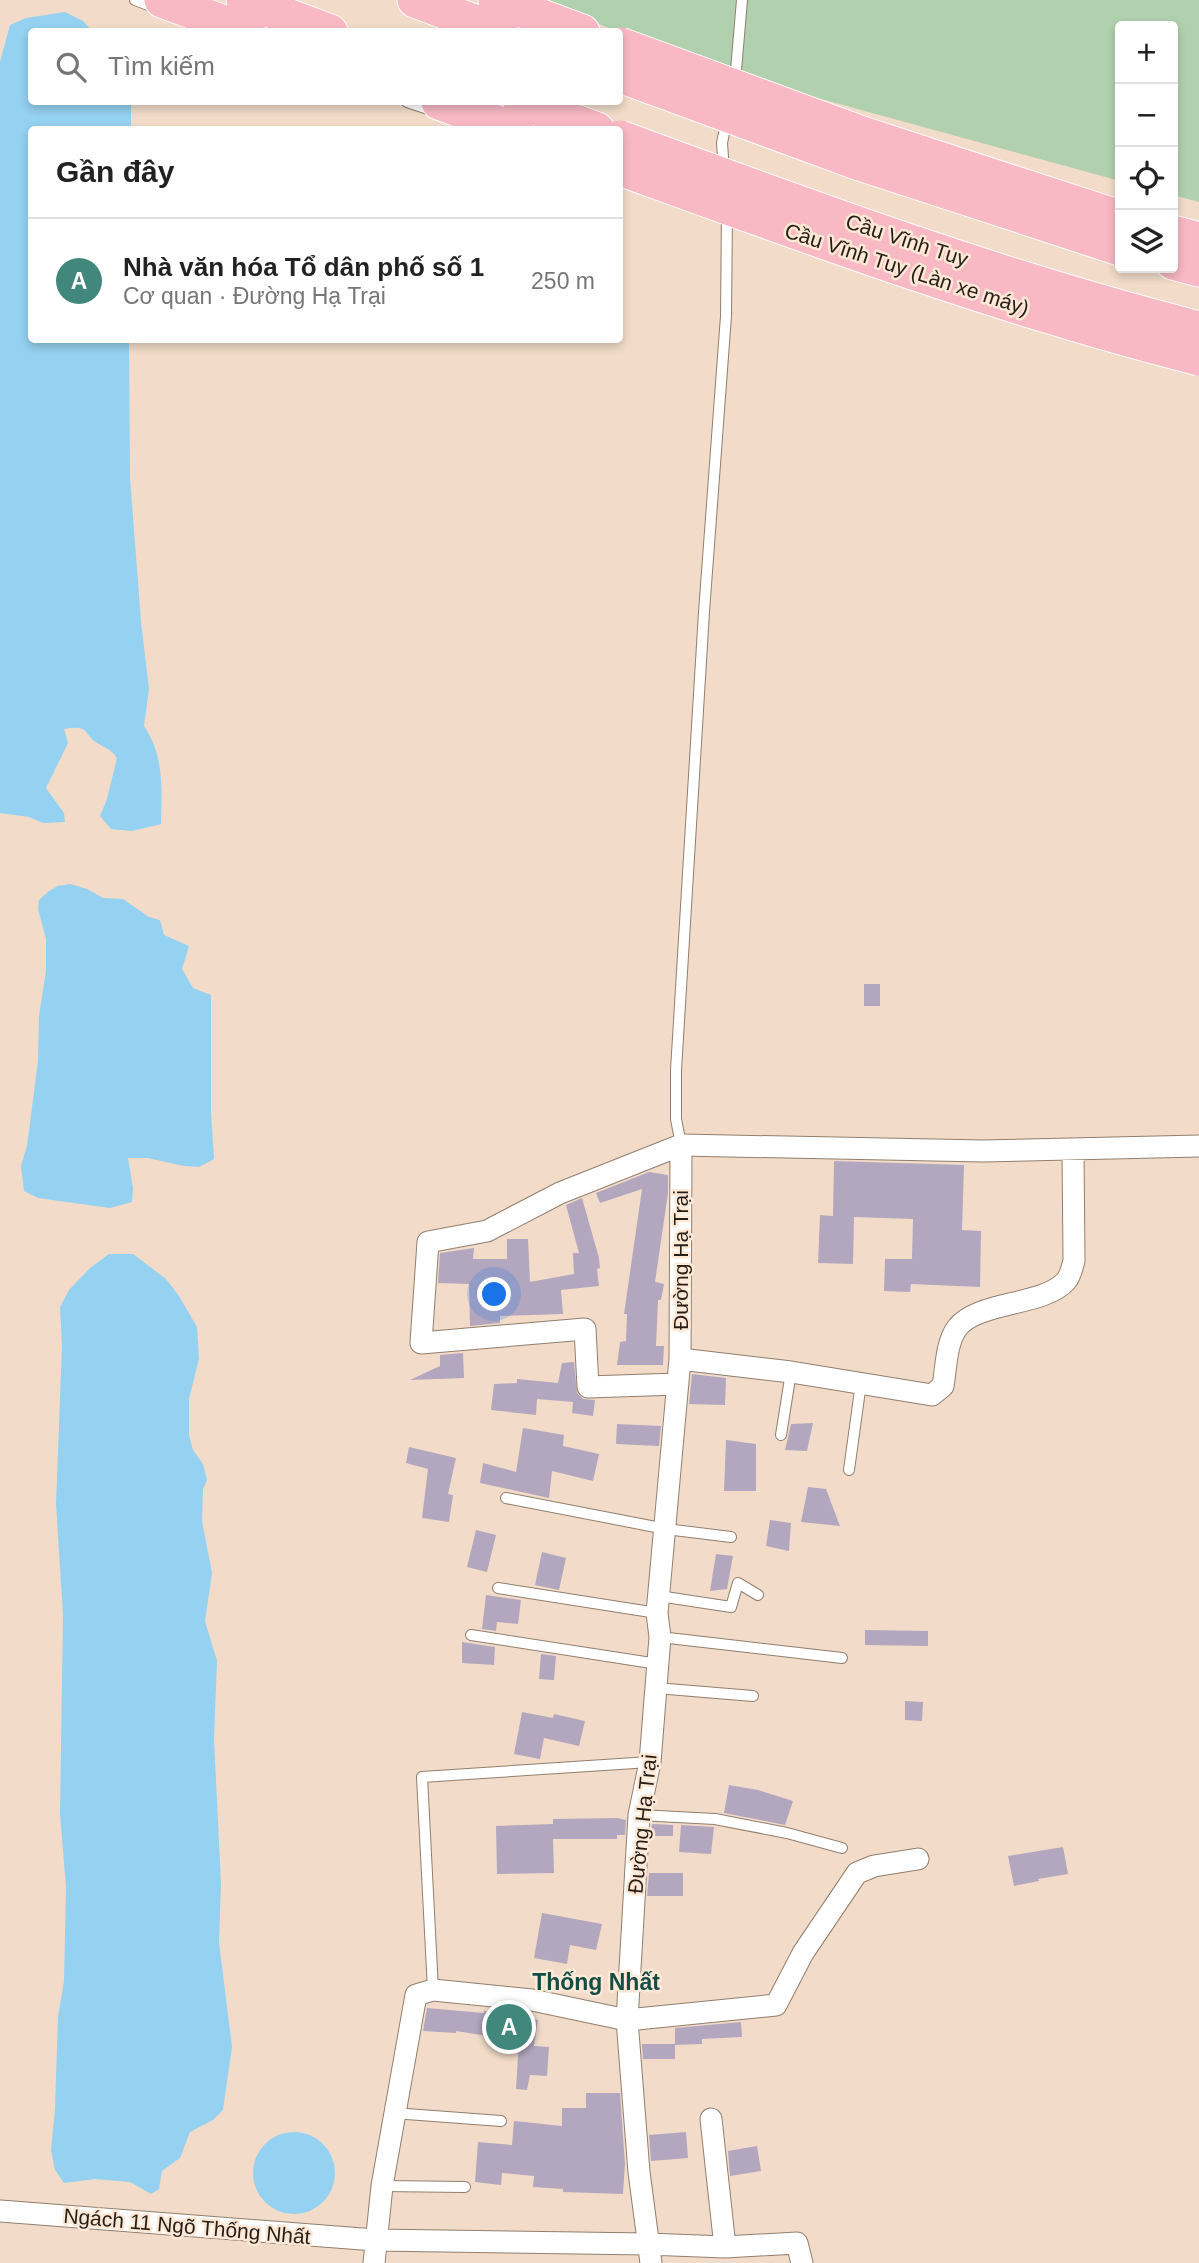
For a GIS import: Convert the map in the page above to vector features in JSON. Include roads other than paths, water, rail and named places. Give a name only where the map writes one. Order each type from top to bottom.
[{"type":"highway","points":[[162,0],[237,28]]},
{"type":"highway","points":[[244,0],[319,28]]},
{"type":"highway","points":[[415,0],[489,28]]},
{"type":"highway","points":[[496,0],[571,28]]},
{"type":"highway","points":[[623,46],[862,134],[1115,216]]},
{"type":"highway","points":[[623,76],[854,161],[1115,246]]},
{"type":"highway","points":[[529,105],[586,126]]},
{"type":"highway","points":[[448,111],[502,126]]},
{"type":"highway","name":"Cầu Vĩnh Tuy","points":[[623,139],[836,217],[1121,310],[1199,329]]},
{"type":"highway","name":"Cầu Vĩnh Tuy (Làn xe máy)","points":[[623,168],[828,244],[1113,337],[1199,358]]},
{"type":"highway","points":[[1178,234],[1199,240]]},
{"type":"highway","points":[[1178,263],[1199,269]]},
{"type":"street","points":[[678,1384],[588,1387],[585,1329],[421,1343],[428,1242],[487,1231],[560,1193],[681,1145],[983,1151],[1199,1146]]},
{"type":"street","name":"Đường Hạ Trại","points":[[649,2253],[639,2172],[627,2020],[639,1815],[650,1762],[660,1637],[658,1604],[680,1359],[681,1145]]},
{"type":"street","points":[[680,1359],[791,1372],[932,1395],[943,1387],[951,1343],[957,1328],[980,1314],[1057,1289],[1069,1278],[1074,1261],[1073,1149]]},
{"type":"street","points":[[374,2263],[374,2241],[393,2113],[416,1996],[433,1990],[532,2000],[627,2020],[776,2005],[803,1953],[857,1873],[874,1866],[918,1859]]},
{"type":"street","points":[[711,2119],[724,2247]]},
{"type":"street","name":"Ngách 11 Ngõ Thống Nhất","points":[[0,2211],[374,2241],[649,2253],[797,2243],[802,2263]]},
{"type":"lane","points":[[135,0],[208,28]]},
{"type":"lane","points":[[681,1145],[676,1119],[676,1070],[704,612],[726,316],[728,220],[722,143],[737,76],[742,0]]},
{"type":"lane","points":[[421,105],[448,111]]},
{"type":"lane","points":[[716,216],[741,225]]},
{"type":"lane","points":[[767,234],[924,288]]},
{"type":"lane","points":[[781,1436],[791,1372]]},
{"type":"lane","points":[[849,1470],[860,1383]]},
{"type":"lane","points":[[506,1498],[666,1529],[731,1537]]},
{"type":"lane","points":[[498,1588],[658,1604],[731,1607],[738,1584],[758,1595]]},
{"type":"lane","points":[[471,1635],[657,1664]]},
{"type":"lane","points":[[660,1637],[842,1658]]},
{"type":"lane","points":[[656,1688],[753,1696]]},
{"type":"lane","points":[[433,1990],[422,1777],[650,1762]]},
{"type":"lane","points":[[639,1815],[715,1819],[787,1833],[842,1848]]},
{"type":"lane","points":[[393,2113],[501,2121]]},
{"type":"lane","points":[[382,2186],[465,2187]]},
{"type":"water","points":[[65,12],[83,21],[89,28],[28,28],[28,105],[131,105],[131,126],[28,126],[28,343],[129,343],[130,477],[149,689],[144,726],[151,737],[158,761],[162,798],[161,824],[132,831],[111,829],[100,816],[117,758],[79,728],[64,729],[68,743],[46,788],[64,813],[65,822],[43,823],[29,817],[0,813],[0,62],[10,25],[26,18]]},
{"type":"water","points":[[70,884],[103,898],[123,899],[149,917],[160,920],[164,935],[189,946],[182,969],[193,988],[211,995],[211,1112],[214,1159],[199,1167],[148,1158],[128,1158],[133,1188],[132,1202],[110,1208],[38,1198],[24,1191],[21,1166],[27,1146],[38,1061],[39,1016],[46,971],[46,939],[38,909],[39,900],[58,886]]},
{"type":"water","points":[[109,1254],[133,1254],[166,1279],[197,1327],[199,1359],[189,1399],[189,1435],[193,1450],[203,1464],[207,1480],[203,1489],[202,1521],[212,1573],[205,1621],[217,1661],[214,1739],[221,1884],[219,1942],[232,2047],[223,2110],[213,2120],[190,2132],[180,2158],[162,2171],[159,2189],[151,2194],[130,2182],[95,2179],[64,2183],[55,2170],[51,2150],[58,2017],[64,1981],[66,1887],[60,1814],[63,1615],[56,1504],[62,1346],[60,1307],[69,1290],[90,1268]]},
{"type":"water","points":[[294,2132],[310,2135],[323,2144],[332,2157],[335,2173],[332,2189],[323,2202],[310,2211],[294,2214],[278,2211],[265,2202],[256,2189],[253,2173],[256,2157],[265,2144],[278,2135]]},
{"type":"place","name":"Nhà văn hóa Tổ dân phố số 1","points":[[509,2027]]},
{"type":"district","name":"Thống Nhất","points":[[596,1982]]}]
